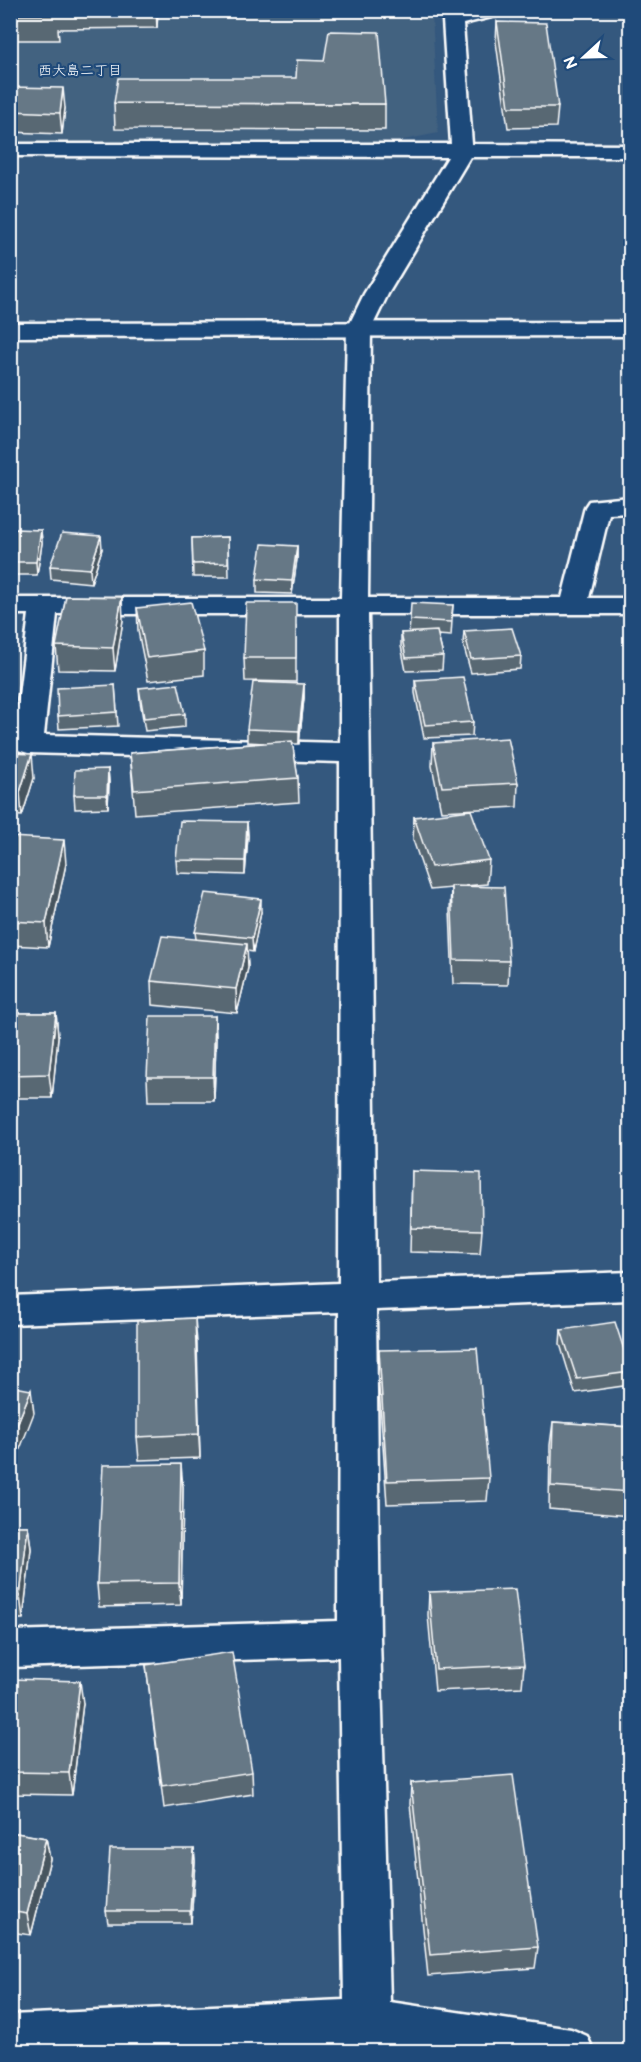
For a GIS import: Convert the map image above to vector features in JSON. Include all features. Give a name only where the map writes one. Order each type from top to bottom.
[{"type":"street","points":[[367,2022],[359,1638],[354,606],[359,329],[376,294],[462,152],[453,20],[497,10]]},
{"type":"street","points":[[10,150],[630,151]]},
{"type":"street","points":[[10,330],[630,329]]},
{"type":"street","points":[[574,605],[598,507],[630,505]]},
{"type":"street","points":[[10,606],[630,606]]},
{"type":"street","points":[[44,606],[28,744],[355,753]]},
{"type":"street","points":[[10,1310],[630,1286]]},
{"type":"street","points":[[10,1649],[359,1638]]},
{"type":"street","points":[[10,2038],[367,2022],[571,2052]]},
{"type":"shaded area","points":[[10,11],[441,11],[432,13],[438,133],[398,141],[11,142]]},
{"type":"building","points":[[10,10],[57,10],[57,15],[10,15]]},
{"type":"building","points":[[497,22],[546,23],[558,107],[509,107]]},
{"type":"building","points":[[329,31],[379,32],[385,104],[114,103],[118,78],[296,78],[297,60],[324,61]]},
{"type":"building","points":[[10,87],[63,88],[60,113],[10,111]]},
{"type":"building","points":[[15,529],[41,530],[36,562],[10,562]]},
{"type":"building","points":[[62,533],[101,536],[90,569],[50,566]]},
{"type":"building","points":[[228,537],[228,563],[193,564],[192,538]]},
{"type":"building","points":[[262,544],[297,546],[292,581],[257,579]]},
{"type":"building","points":[[66,596],[122,597],[113,648],[56,646]]},
{"type":"building","points":[[191,602],[204,651],[147,658],[137,608]]},
{"type":"building","points":[[246,603],[296,603],[296,658],[244,658]]},
{"type":"building","points":[[411,603],[453,605],[451,622],[410,620]]},
{"type":"building","points":[[512,628],[521,656],[471,659],[464,631]]},
{"type":"building","points":[[437,631],[443,656],[406,658],[401,633]]},
{"type":"building","points":[[463,677],[473,722],[425,725],[415,680]]},
{"type":"building","points":[[253,682],[304,684],[299,731],[247,729]]},
{"type":"building","points":[[178,684],[185,714],[144,718],[139,688]]},
{"type":"building","points":[[115,685],[117,712],[58,716],[57,688]]},
{"type":"building","points":[[508,738],[518,783],[442,787],[433,743]]},
{"type":"building","points":[[292,741],[298,778],[134,790],[130,753]]},
{"type":"building","points":[[10,753],[32,754],[20,792],[10,792]]},
{"type":"building","points":[[108,769],[107,795],[74,795],[75,770]]},
{"type":"building","points":[[471,810],[489,860],[431,867],[414,817]]},
{"type":"building","points":[[180,821],[247,822],[245,861],[176,860]]},
{"type":"building","points":[[10,837],[64,840],[46,923],[10,921]]},
{"type":"building","points":[[451,886],[504,887],[509,961],[454,960]]},
{"type":"building","points":[[205,893],[261,899],[252,938],[195,932]]},
{"type":"building","points":[[162,936],[247,944],[236,989],[151,981]]},
{"type":"building","points":[[10,1013],[56,1013],[49,1074],[10,1075]]},
{"type":"building","points":[[150,1016],[215,1016],[213,1077],[147,1077]]},
{"type":"building","points":[[412,1171],[481,1173],[482,1230],[411,1228]]},
{"type":"building","points":[[195,1318],[199,1434],[137,1437],[137,1321]]},
{"type":"building","points":[[615,1322],[630,1372],[577,1379],[561,1330]]},
{"type":"building","points":[[477,1348],[489,1478],[387,1481],[379,1350]]},
{"type":"building","points":[[10,1386],[31,1390],[10,1442]]},
{"type":"building","points":[[553,1422],[630,1427],[630,1492],[551,1486]]},
{"type":"building","points":[[181,1464],[179,1583],[97,1584],[103,1465]]},
{"type":"building","points":[[10,1526],[28,1526],[20,1596],[10,1596]]},
{"type":"building","points":[[515,1589],[524,1665],[436,1669],[429,1592]]},
{"type":"building","points":[[232,1652],[252,1772],[162,1786],[146,1665]]},
{"type":"building","points":[[10,1679],[80,1681],[69,1773],[10,1772]]},
{"type":"building","points":[[513,1775],[538,1947],[430,1955],[411,1783]]},
{"type":"building","points":[[10,1832],[46,1838],[27,1914],[10,1911]]},
{"type":"building","points":[[110,1849],[194,1849],[190,1911],[106,1911]]},
{"type":"district","name":"西大島二丁目","points":[[80,70]]}]
